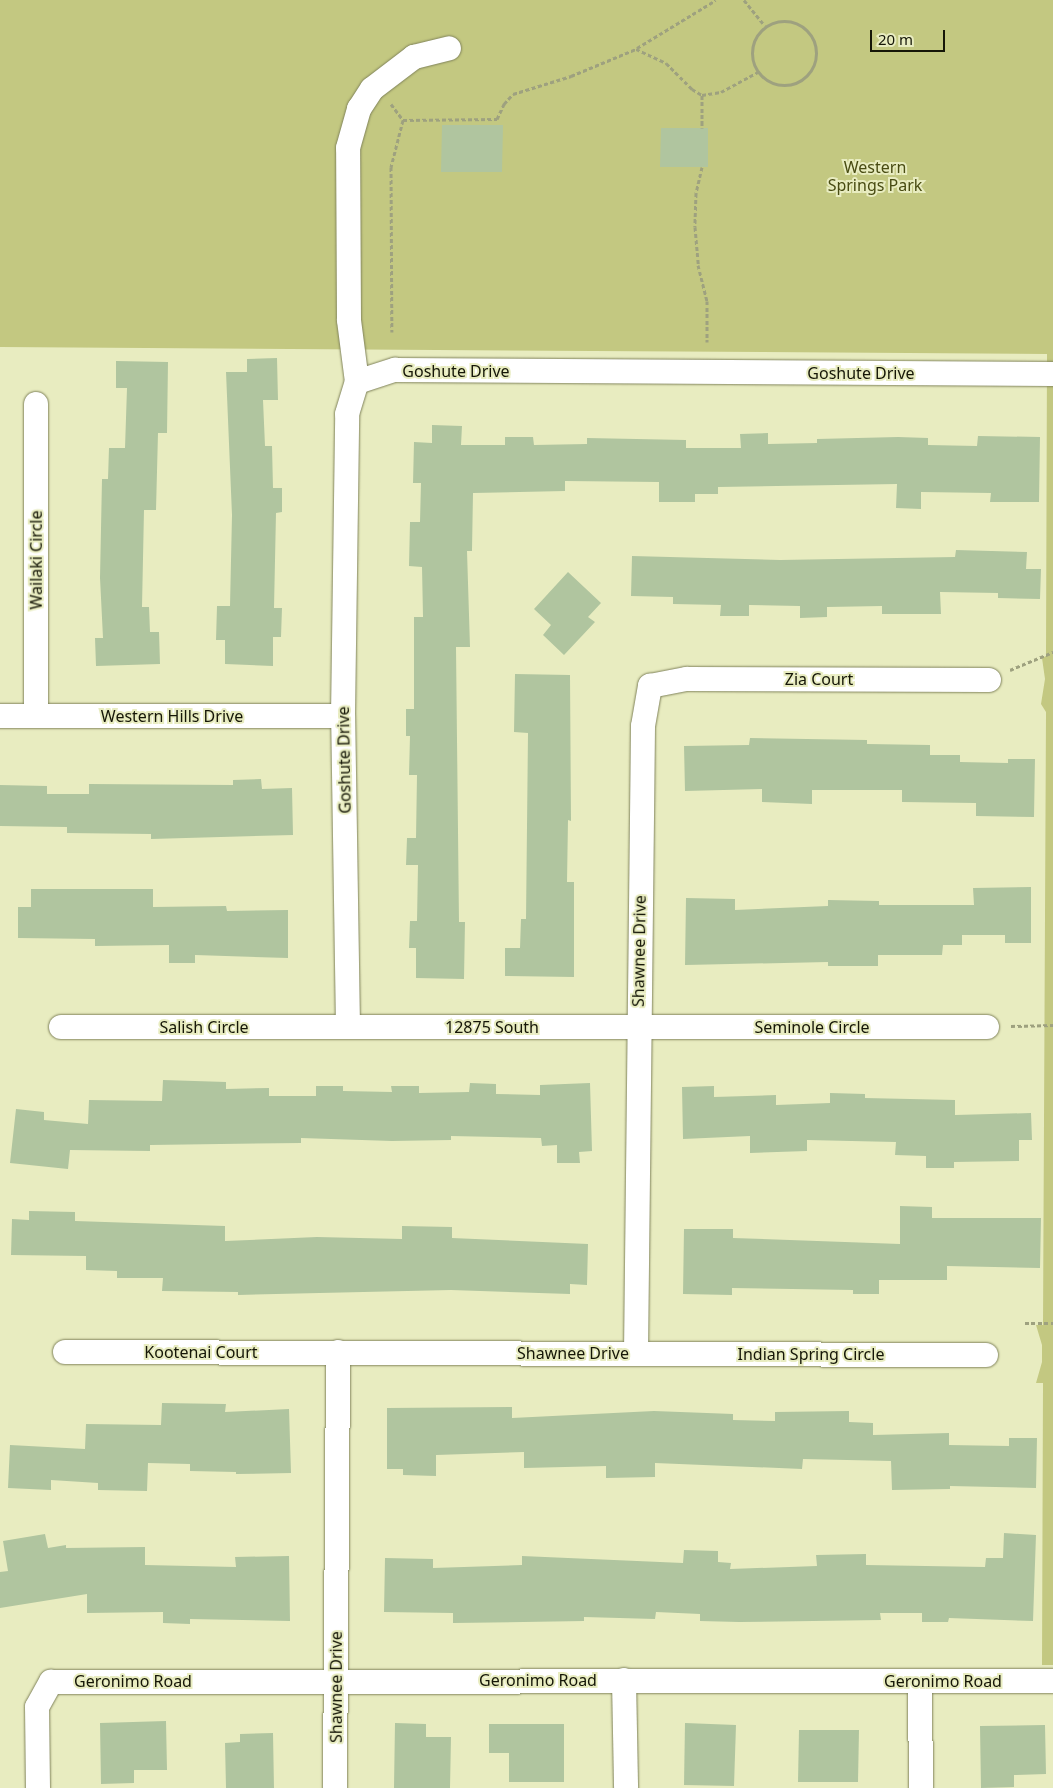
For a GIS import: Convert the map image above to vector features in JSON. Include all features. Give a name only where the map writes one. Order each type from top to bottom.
[{"type":"street","points":[[357,382],[349,320],[348,148],[359,109],[372,88],[414,58],[449,48]]},
{"type":"street","name":"Goshute Drive","points":[[348,1027],[343,716],[347,414],[357,382],[395,370],[1053,374]]},
{"type":"street","name":"Wailaki Circle","points":[[36,404],[36,716]]},
{"type":"street","name":"Zia Court","points":[[650,686],[687,679],[989,680]]},
{"type":"street","name":"Shawnee Drive","points":[[335,1788],[338,1352],[636,1354],[638,1028],[643,726],[650,686]]},
{"type":"street","name":"Western Hills Drive","points":[[0,716],[343,716]]},
{"type":"street","name":"Salish Circle","points":[[61,1027],[348,1027]]},
{"type":"street","name":"12875 South","points":[[348,1027],[638,1028]]},
{"type":"street","name":"Seminole Circle","points":[[638,1028],[987,1027]]},
{"type":"street","name":"Kootenai Court","points":[[65,1352],[338,1352]]},
{"type":"street","name":"Indian Spring Circle","points":[[636,1354],[986,1355]]},
{"type":"street","name":"Geronimo Road","points":[[38,1788],[38,1707],[51,1682],[78,1680],[1053,1681]]},
{"type":"street","points":[[624,1680],[626,1788]]},
{"type":"street","points":[[920,1682],[921,1788]]},
{"type":"path","points":[[403,120],[498,119],[504,104],[513,94],[572,76],[636,49],[716,0]]},
{"type":"path","points":[[744,0],[765,26]]},
{"type":"path","points":[[794,21],[810,34],[817,52],[810,72],[794,84],[774,84],[758,72],[752,47],[765,26],[774,22],[794,21]]},
{"type":"path","points":[[636,49],[666,63],[702,95],[702,128]]},
{"type":"path","points":[[702,95],[721,92],[758,72]]},
{"type":"path","points":[[372,88],[394,107],[403,120],[391,167],[392,332]]},
{"type":"path","points":[[702,168],[696,194],[695,227],[698,265],[707,301],[707,342]]},
{"type":"path","points":[[989,680],[1053,652]]},
{"type":"path","points":[[987,1027],[1053,1025]]},
{"type":"path","points":[[1025,1323],[1053,1323]]},
{"type":"green space","name":"Western Springs Park","points":[[0,0],[1053,0],[1053,1665],[1042,1665],[1043,1383],[1036,1383],[1042,1362],[1042,1345],[1036,1325],[1043,1325],[1046,712],[1041,704],[1045,679],[1042,658],[1046,656],[1047,354],[0,347]]},
{"type":"building","points":[[442,125],[503,125],[502,172],[441,172]]},
{"type":"building","points":[[661,128],[708,128],[708,167],[660,167]]},
{"type":"building","points":[[277,358],[278,400],[263,400],[265,446],[272,446],[273,488],[282,488],[282,512],[276,513],[274,608],[282,608],[281,637],[273,637],[273,666],[225,664],[225,640],[216,640],[217,606],[230,606],[232,515],[226,372],[247,372],[247,359]]},
{"type":"building","points":[[116,361],[168,362],[167,433],[158,433],[156,510],[144,510],[142,607],[149,607],[150,632],[159,632],[160,664],[96,666],[95,638],[103,638],[100,578],[102,479],[108,479],[109,448],[125,448],[127,388],[116,388]]},
{"type":"building","points":[[432,425],[462,426],[461,445],[505,445],[505,437],[533,437],[534,445],[587,444],[587,438],[686,440],[686,448],[741,448],[740,434],[768,433],[768,444],[817,443],[817,439],[898,437],[928,438],[928,445],[977,446],[978,436],[1040,437],[1039,502],[990,502],[991,493],[921,492],[921,509],[896,508],[897,484],[718,487],[718,494],[695,494],[695,502],[659,502],[659,482],[565,481],[565,491],[473,493],[472,551],[467,551],[470,647],[456,647],[459,922],[465,922],[464,979],[416,978],[416,948],[409,948],[410,921],[417,921],[418,865],[406,865],[407,838],[416,838],[417,775],[409,775],[410,736],[406,736],[406,709],[414,709],[414,617],[423,617],[422,567],[409,566],[410,522],[420,522],[421,483],[413,483],[414,442],[432,443]]},
{"type":"building","points":[[956,550],[1027,552],[1026,569],[1041,569],[1040,599],[998,598],[998,593],[940,592],[941,614],[882,614],[882,606],[827,607],[827,617],[800,618],[800,606],[749,605],[749,616],[720,616],[721,605],[673,604],[673,597],[631,596],[632,556],[780,560],[955,557]]},
{"type":"building","points":[[568,572],[601,603],[588,617],[595,622],[564,655],[543,635],[551,625],[534,609]]},
{"type":"building","points":[[515,674],[570,675],[571,821],[568,820],[567,882],[574,882],[574,977],[505,976],[505,948],[520,948],[521,919],[526,919],[528,733],[514,732]]},
{"type":"building","points":[[750,738],[867,740],[867,744],[930,745],[930,755],[960,755],[960,762],[1008,763],[1008,759],[1035,759],[1034,817],[976,816],[976,803],[902,802],[902,790],[812,790],[812,804],[762,802],[762,789],[685,791],[684,746],[749,745]]},
{"type":"building","points":[[261,779],[262,789],[292,788],[293,835],[151,839],[151,834],[67,833],[67,827],[0,826],[0,785],[47,786],[47,794],[89,794],[89,784],[233,785],[233,780]]},
{"type":"building","points":[[1031,887],[1031,943],[1005,943],[1005,935],[962,935],[962,945],[943,945],[942,955],[878,955],[878,966],[828,966],[828,962],[685,965],[686,898],[735,899],[735,910],[828,906],[828,900],[879,901],[879,905],[974,905],[973,888]]},
{"type":"building","points":[[31,889],[153,889],[153,907],[226,906],[227,911],[288,910],[288,958],[195,955],[195,963],[169,963],[169,945],[95,946],[95,939],[18,938],[18,907],[31,907]]},
{"type":"building","points":[[163,1080],[226,1082],[226,1089],[269,1088],[269,1096],[316,1096],[316,1086],[343,1086],[343,1091],[392,1092],[391,1086],[419,1086],[419,1093],[469,1092],[470,1083],[496,1084],[496,1094],[540,1095],[540,1085],[590,1083],[592,1151],[579,1152],[580,1163],[557,1163],[557,1145],[542,1146],[541,1138],[451,1136],[451,1140],[392,1141],[301,1138],[301,1143],[150,1145],[150,1151],[70,1150],[68,1169],[10,1163],[16,1109],[44,1112],[44,1120],[88,1124],[89,1100],[162,1101]]},
{"type":"building","points":[[714,1086],[714,1097],[776,1095],[776,1105],[830,1103],[830,1093],[865,1094],[865,1098],[955,1100],[955,1115],[1031,1113],[1032,1140],[1019,1140],[1019,1161],[954,1162],[954,1168],[926,1168],[926,1156],[895,1155],[896,1142],[807,1140],[807,1151],[750,1153],[750,1136],[683,1139],[682,1087]]},
{"type":"building","points":[[900,1206],[932,1207],[932,1218],[1041,1218],[1040,1268],[947,1266],[947,1280],[879,1280],[879,1294],[853,1294],[853,1290],[732,1288],[732,1295],[683,1294],[684,1229],[733,1229],[733,1238],[900,1244]]},
{"type":"building","points":[[29,1211],[75,1212],[75,1221],[225,1226],[225,1241],[317,1237],[402,1239],[402,1226],[452,1227],[452,1238],[588,1244],[587,1285],[570,1284],[570,1294],[451,1290],[238,1295],[238,1292],[162,1291],[163,1278],[117,1278],[117,1271],[86,1270],[86,1256],[11,1255],[12,1219],[29,1220]]},
{"type":"building","points":[[162,1403],[226,1404],[225,1412],[289,1409],[291,1473],[236,1474],[236,1472],[190,1471],[190,1464],[148,1463],[147,1491],[98,1490],[98,1483],[51,1480],[51,1490],[8,1488],[10,1445],[85,1449],[86,1424],[161,1425]]},
{"type":"building","points":[[512,1407],[512,1418],[654,1411],[733,1414],[733,1420],[775,1421],[775,1412],[849,1411],[849,1422],[873,1423],[873,1435],[949,1433],[949,1445],[1009,1446],[1009,1438],[1037,1438],[1036,1488],[950,1486],[950,1489],[892,1490],[891,1461],[803,1459],[802,1469],[655,1463],[655,1477],[606,1478],[606,1466],[524,1468],[524,1452],[436,1455],[436,1476],[403,1475],[403,1469],[387,1469],[387,1408]]},
{"type":"building","points":[[1004,1533],[1036,1535],[1033,1621],[949,1618],[948,1622],[922,1622],[922,1613],[880,1613],[881,1620],[739,1622],[700,1621],[700,1614],[656,1612],[655,1619],[584,1617],[584,1621],[453,1623],[453,1613],[384,1612],[385,1558],[433,1559],[433,1568],[522,1565],[522,1556],[683,1563],[684,1550],[718,1551],[718,1562],[731,1563],[730,1569],[817,1566],[816,1555],[866,1554],[866,1565],[985,1567],[986,1558],[1003,1558]]},
{"type":"building","points":[[45,1534],[48,1548],[66,1545],[66,1548],[145,1547],[145,1565],[236,1567],[235,1557],[289,1556],[290,1621],[190,1619],[190,1624],[163,1623],[163,1612],[87,1613],[87,1594],[0,1608],[0,1572],[8,1571],[3,1541]]},
{"type":"building","points":[[166,1721],[167,1770],[134,1770],[134,1783],[101,1784],[100,1723]]},
{"type":"building","points":[[395,1723],[426,1724],[426,1737],[451,1737],[450,1788],[394,1788]]},
{"type":"building","points":[[685,1723],[736,1725],[734,1786],[684,1785]]},
{"type":"building","points":[[489,1724],[564,1724],[564,1782],[509,1782],[509,1753],[489,1753]]},
{"type":"building","points":[[1045,1725],[1046,1774],[1014,1775],[1014,1787],[981,1788],[980,1726]]},
{"type":"building","points":[[799,1730],[859,1730],[858,1782],[798,1782]]},
{"type":"building","points":[[273,1733],[274,1788],[226,1788],[225,1743],[240,1742],[240,1734]]}]
